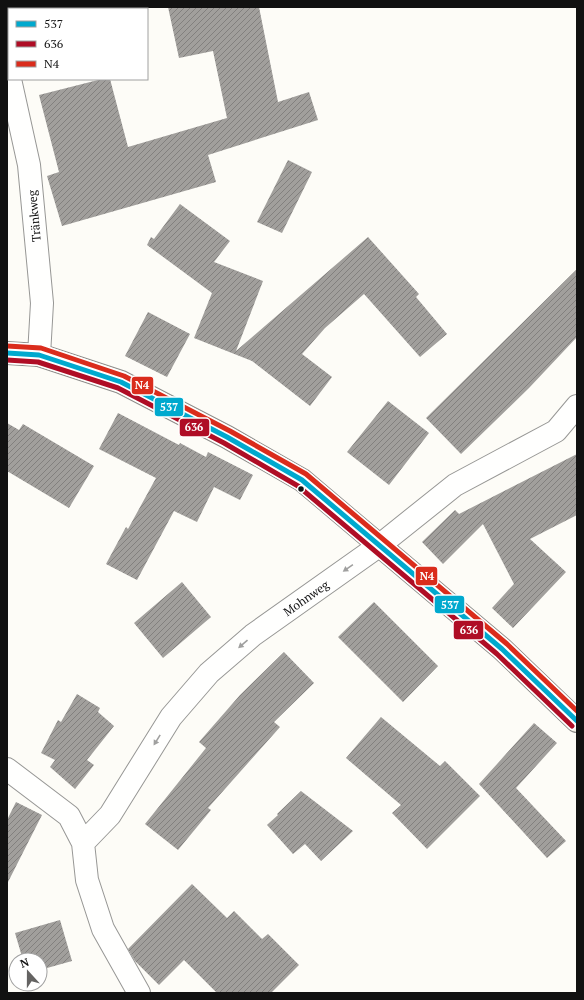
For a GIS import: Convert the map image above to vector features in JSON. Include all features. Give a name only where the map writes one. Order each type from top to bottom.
[{"type":"street","name":"Tränkweg","points":[[10,80],[29,165],[42,303],[39,355]]},
{"type":"street","points":[[7,353],[39,355],[121,382],[226,437],[302,480],[502,649],[577,721]]},
{"type":"street","name":"Mohnweg","points":[[83,843],[110,815],[171,717],[209,673],[254,634],[380,545],[454,485],[556,431],[577,406]]},
{"type":"street","points":[[7,769],[69,816],[83,843],[87,880],[103,929],[139,993]]},
{"type":"building","points":[[168,7],[259,7],[278,102],[309,92],[318,120],[208,155],[216,182],[62,226],[47,176],[59,172],[39,95],[98,80],[110,80],[128,147],[227,118],[213,51],[179,58]]},
{"type":"building","points":[[288,160],[312,172],[282,233],[257,222]]},
{"type":"building","points":[[180,204],[230,241],[214,262],[263,281],[236,351],[368,237],[419,294],[416,297],[447,334],[420,357],[364,294],[325,328],[302,354],[332,377],[310,406],[252,361],[194,338],[212,293],[147,245],[151,237],[154,239]]},
{"type":"building","points":[[577,269],[577,337],[529,388],[461,454],[426,418]]},
{"type":"building","points":[[148,312],[190,334],[167,377],[125,356]]},
{"type":"building","points":[[388,401],[429,433],[389,485],[347,452]]},
{"type":"building","points":[[118,413],[179,445],[180,443],[206,457],[208,452],[253,475],[240,500],[214,487],[197,522],[174,511],[137,580],[106,564],[126,527],[128,529],[156,478],[99,449]]},
{"type":"building","points":[[7,423],[19,430],[23,424],[94,466],[69,508],[7,471]]},
{"type":"building","points":[[577,454],[577,515],[530,539],[566,572],[513,628],[492,608],[514,584],[483,524],[443,564],[422,542],[455,510],[459,514]]},
{"type":"building","points":[[182,582],[211,617],[163,658],[134,623]]},
{"type":"building","points":[[374,602],[438,666],[403,702],[338,637]]},
{"type":"building","points":[[284,652],[314,683],[274,722],[280,727],[208,808],[211,810],[178,850],[145,824],[206,748],[199,742],[240,695]]},
{"type":"building","points":[[77,694],[100,708],[98,712],[114,726],[87,760],[94,765],[75,789],[50,767],[55,760],[41,753],[58,720],[61,722]]},
{"type":"building","points":[[381,717],[440,766],[445,761],[480,796],[427,849],[392,813],[401,805],[346,758]]},
{"type":"building","points":[[534,723],[557,743],[516,788],[566,841],[547,858],[479,784]]},
{"type":"building","points":[[301,791],[353,831],[321,861],[305,844],[293,854],[267,825]]},
{"type":"building","points":[[16,802],[42,815],[7,884],[7,820]]},
{"type":"building","points":[[192,884],[227,918],[234,911],[262,939],[268,934],[299,965],[271,993],[217,993],[184,960],[159,985],[135,961],[128,949]]},
{"type":"building","points":[[60,920],[72,961],[48,968],[48,952],[21,952],[15,933]]},
{"type":"transit line","name":"N4","points":[[7,346],[41,348],[124,376],[230,431],[306,474],[507,644],[577,711]]},
{"type":"transit line","name":"537","points":[[7,353],[39,355],[121,382],[227,437],[302,480],[502,649],[577,721]]},
{"type":"transit line","name":"636","points":[[7,360],[38,362],[118,388],[224,443],[298,486],[497,654],[572,726]]}]
